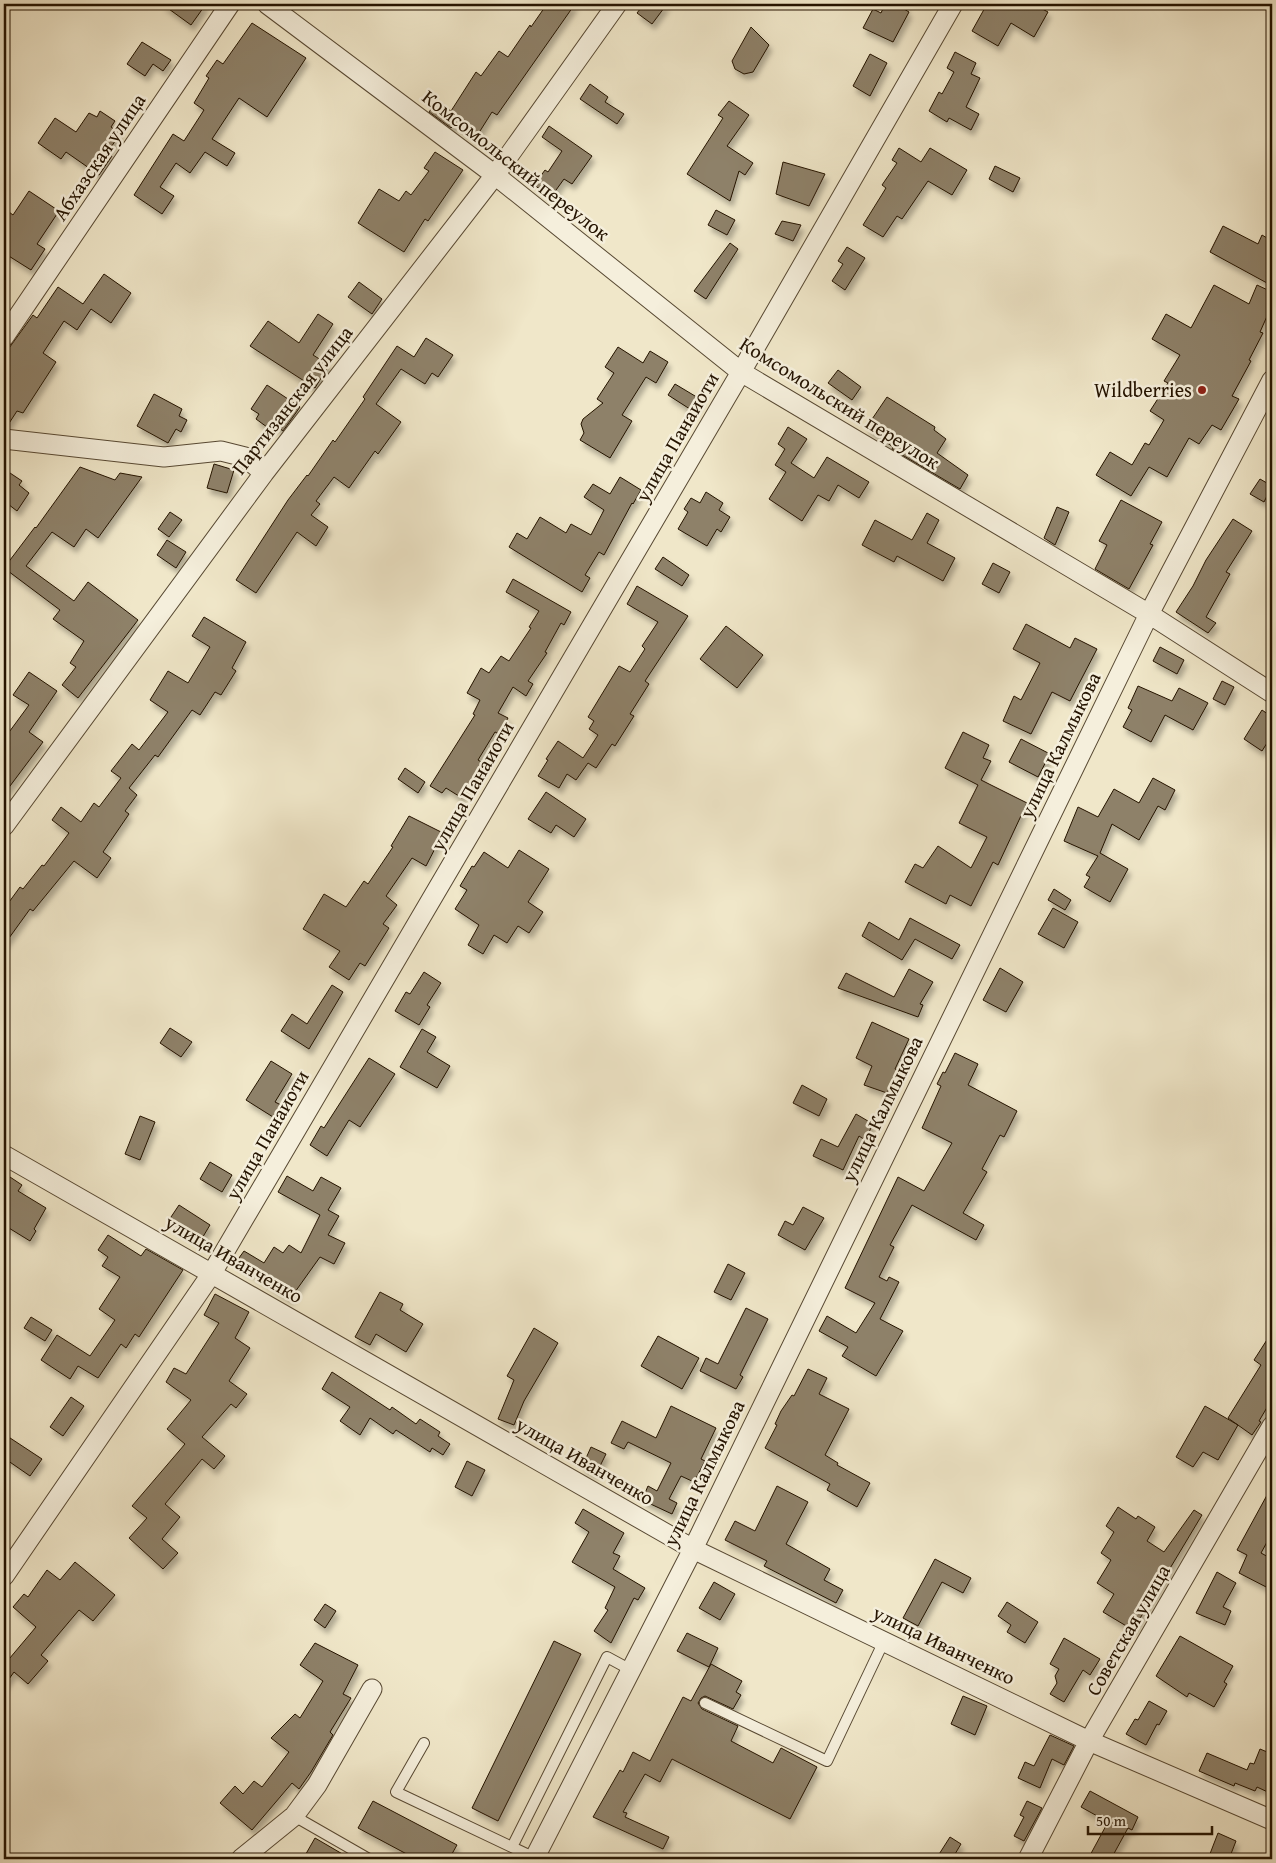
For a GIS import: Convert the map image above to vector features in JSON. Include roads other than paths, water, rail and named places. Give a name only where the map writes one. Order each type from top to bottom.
[{"type":"street","name":"Абхазская улица","points":[[4,337],[230,4]]},
{"type":"street","name":"Комсомольский переулок","points":[[267,4],[495,175],[741,372],[1148,614],[1272,693]]},
{"type":"street","name":"Партизанская улица","points":[[4,826],[264,473],[495,175],[617,4]]},
{"type":"street","name":"улица Панаиоти","points":[[4,1576],[212,1272],[741,372],[953,4]]},
{"type":"street","name":"улица Калмыкова","points":[[535,1859],[693,1549],[1148,614],[1272,380]]},
{"type":"street","points":[[4,439],[164,456],[221,451],[245,457],[264,473]]},
{"type":"street","name":"улица Иванченко","points":[[4,1154],[693,1549],[1089,1741],[1272,1820]]},
{"type":"street","name":"Советская улица","points":[[1028,1859],[1089,1741],[1272,1426]]},
{"type":"street","points":[[241,1859],[294,1816],[317,1785],[372,1689]]},
{"type":"lane","points":[[705,1703],[827,1761],[884,1641]]},
{"type":"lane","points":[[512,1847],[607,1657],[631,1670]]},
{"type":"lane","points":[[424,1742],[396,1792],[535,1859]]},
{"type":"lane","points":[[294,1816],[369,1859]]},
{"type":"place","name":"Wildberries","points":[[1202,390]]}]
